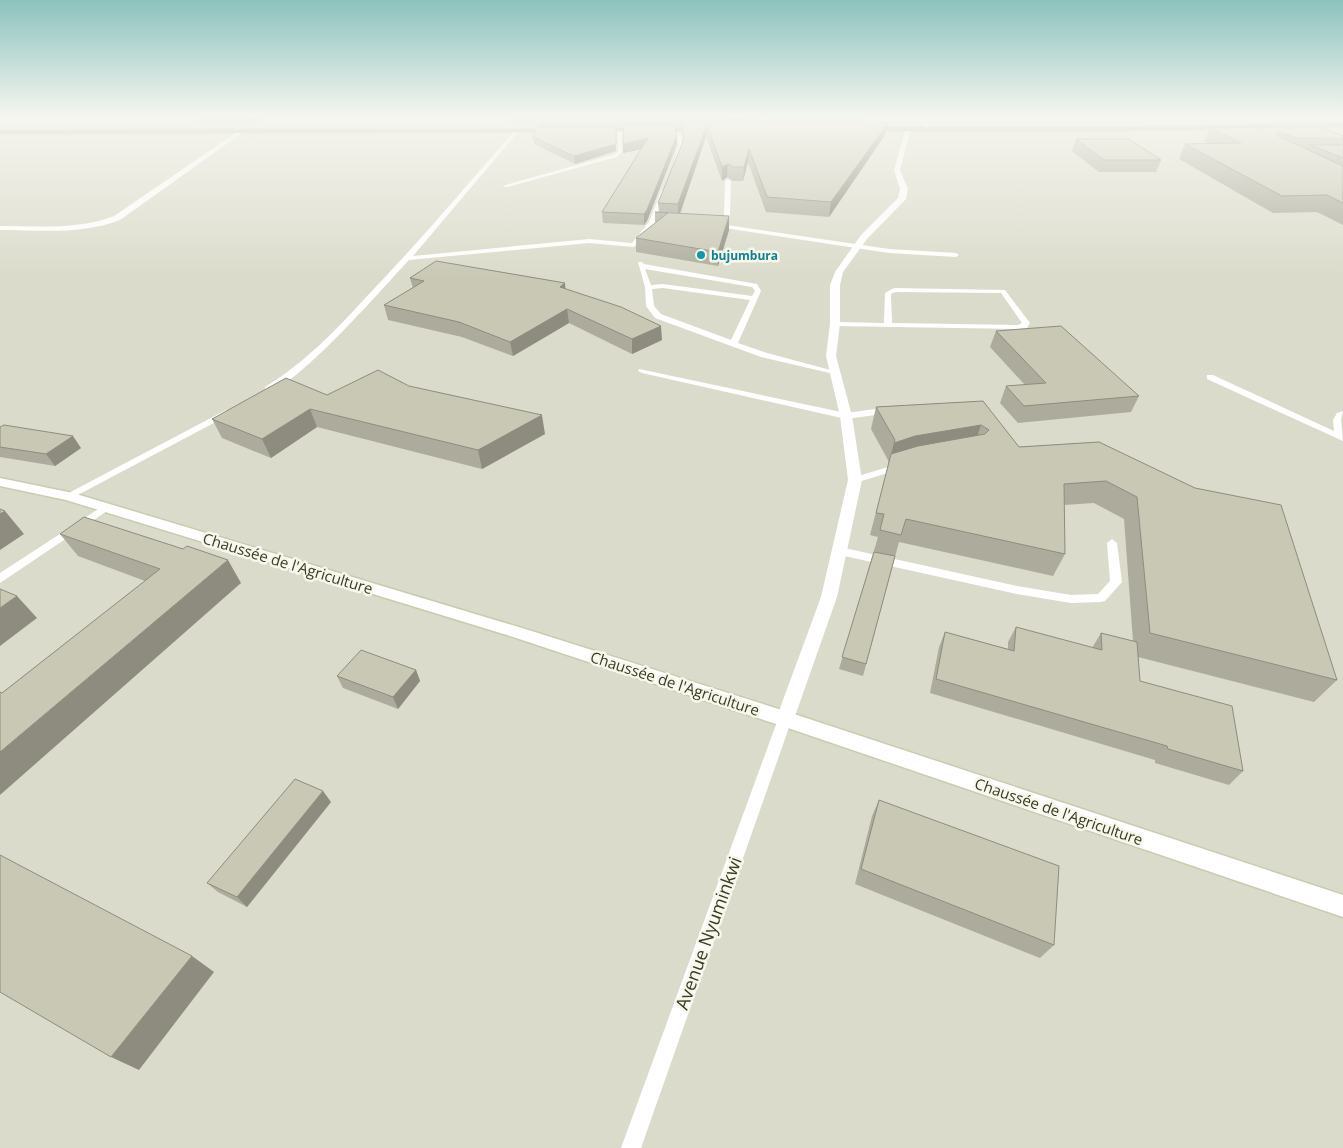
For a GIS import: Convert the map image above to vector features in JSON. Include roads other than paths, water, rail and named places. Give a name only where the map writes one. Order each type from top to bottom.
[{"type":"street","points":[[0,228],[80,228],[99,225],[117,218],[186,171]]},
{"type":"street","points":[[785,719],[829,597],[854,480],[846,416],[831,356],[835,324],[836,285],[839,272],[858,246],[902,199],[904,189],[897,171]]},
{"type":"street","name":"Chaussée de l'Agriculture","points":[[0,482],[68,496],[506,629],[785,719],[1343,906]]},
{"type":"lane","points":[[261,393],[304,364],[332,338],[408,258],[483,171]]},
{"type":"lane","points":[[505,186],[562,171]]},
{"type":"lane","points":[[724,226],[727,214],[728,181]]},
{"type":"lane","points":[[408,258],[584,241],[631,246],[636,244],[652,222],[667,184]]},
{"type":"lane","points":[[652,222],[679,223]]},
{"type":"lane","points":[[706,224],[890,251],[956,255]]},
{"type":"lane","points":[[733,344],[755,299],[757,287],[750,283],[641,264],[648,287],[650,306],[658,316],[733,344],[764,355],[834,372]]},
{"type":"lane","points":[[648,287],[664,286],[755,299]]},
{"type":"lane","points":[[835,324],[1018,327],[1024,326],[1026,323],[1003,291],[894,290],[888,293],[888,324]]},
{"type":"lane","points":[[642,371],[846,416],[899,409]]},
{"type":"lane","points":[[1210,377],[1342,437]]},
{"type":"lane","points":[[68,496],[230,410]]},
{"type":"lane","points":[[1342,437],[1338,420],[1340,415],[1343,414]]},
{"type":"lane","points":[[854,480],[909,463]]},
{"type":"lane","points":[[0,579],[106,508]]},
{"type":"lane","points":[[840,551],[1017,590],[1071,599],[1101,598],[1116,582],[1112,543]]},
{"type":"lane","name":"Avenue Nyuminkwi","points":[[631,1148],[785,719]]},
{"type":"place","name":"bujumbura","points":[[701,255]]}]
